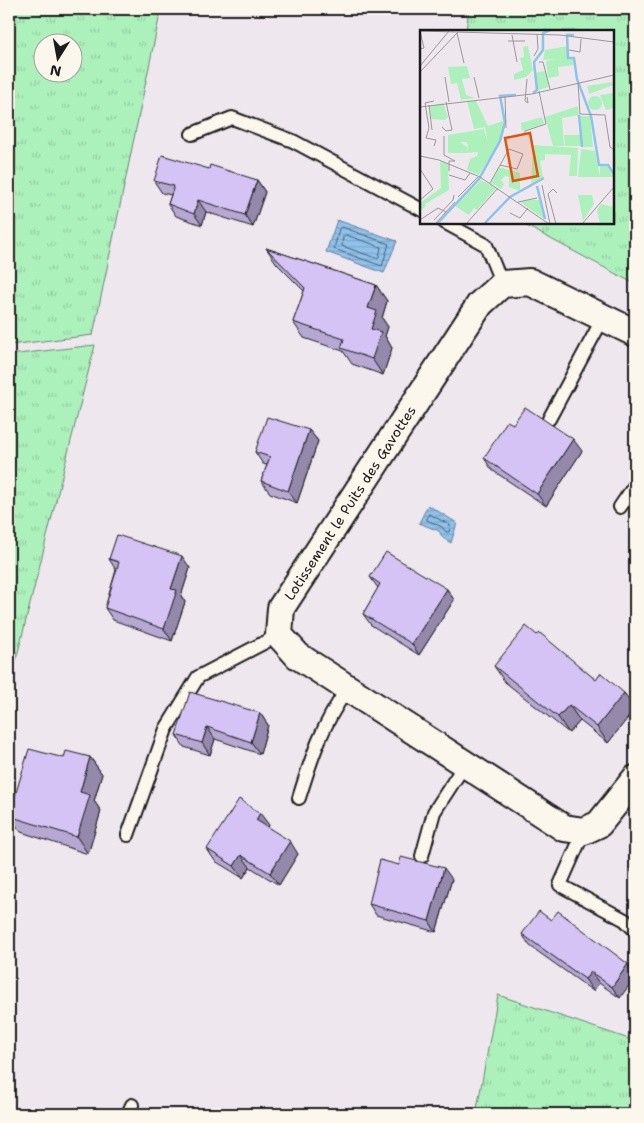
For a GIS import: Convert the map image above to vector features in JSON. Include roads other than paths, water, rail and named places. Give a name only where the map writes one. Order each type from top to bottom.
[{"type":"street","points":[[502,284],[530,282],[635,333]]},
{"type":"street","name":"Lotissement le Puits des Gavottes","points":[[279,635],[281,608],[480,304],[502,284]]},
{"type":"street","points":[[279,635],[298,656],[564,828],[584,831],[599,824],[635,779]]},
{"type":"lane","points":[[192,134],[232,118],[293,140],[420,209]]},
{"type":"lane","points":[[448,224],[486,245],[502,284]]},
{"type":"lane","points":[[549,419],[603,318]]},
{"type":"lane","points":[[620,507],[635,485]]},
{"type":"lane","points":[[128,835],[166,729],[198,677],[279,635]]},
{"type":"lane","points":[[299,798],[318,739],[335,706],[348,688]]},
{"type":"lane","points":[[422,856],[434,812],[465,764]]},
{"type":"lane","points":[[584,831],[560,885],[625,920],[635,930]]},
{"type":"water","points":[[337,220],[397,241],[384,273],[326,252]]},
{"type":"water","points":[[428,505],[457,523],[451,543],[443,538],[439,531],[419,523]]}]
